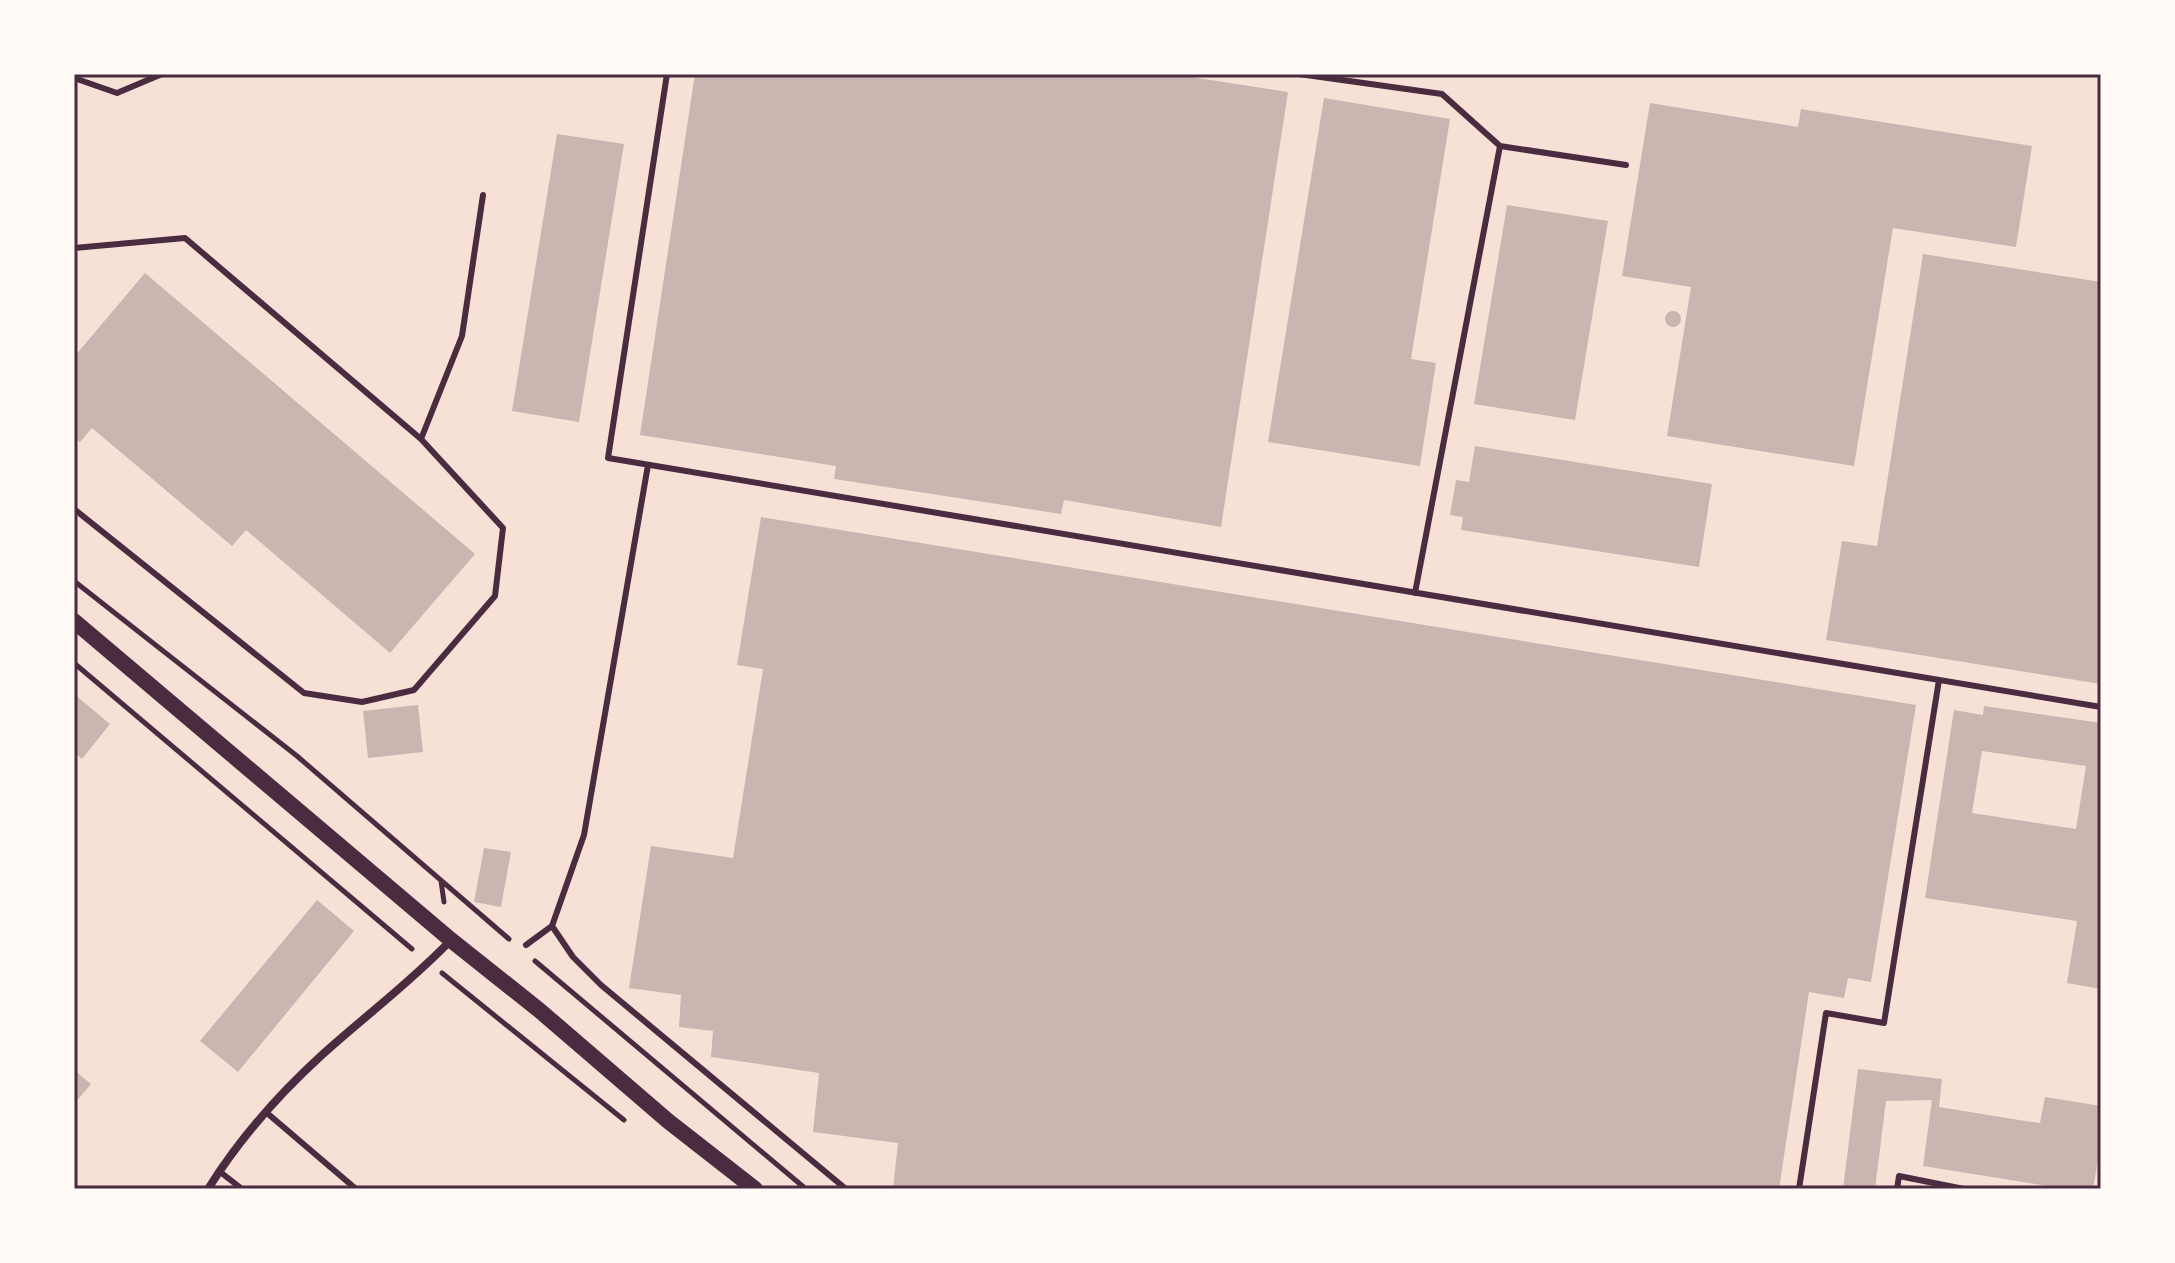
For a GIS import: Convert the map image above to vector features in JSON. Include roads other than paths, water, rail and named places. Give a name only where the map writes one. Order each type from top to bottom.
[{"type":"main road","points":[[74,621],[668,1121],[755,1189]]},
{"type":"street","points":[[208,1189],[267,1113],[321,1056],[429,963],[451,940]]},
{"type":"lane","points":[[74,78],[117,93],[162,74]]},
{"type":"lane","points":[[667,74],[608,458],[2101,707]]},
{"type":"lane","points":[[1299,74],[1442,94],[1500,146],[1626,165]]},
{"type":"lane","points":[[1415,593],[1500,146]]},
{"type":"lane","points":[[421,439],[462,336],[483,195]]},
{"type":"lane","points":[[74,248],[185,238],[421,439],[503,528],[495,596],[414,690],[362,702],[304,693],[74,509]]},
{"type":"lane","points":[[525,948],[552,926],[584,835],[648,465]]},
{"type":"lane","points":[[1799,1189],[1826,1013],[1884,1023],[1939,680]]},
{"type":"lane","points":[[552,926],[573,957],[601,985],[846,1189]]},
{"type":"lane","points":[[267,1113],[356,1189]]},
{"type":"lane","points":[[219,1171],[242,1189]]},
{"type":"lane","points":[[1897,1189],[1899,1176],[1964,1189]]}]
